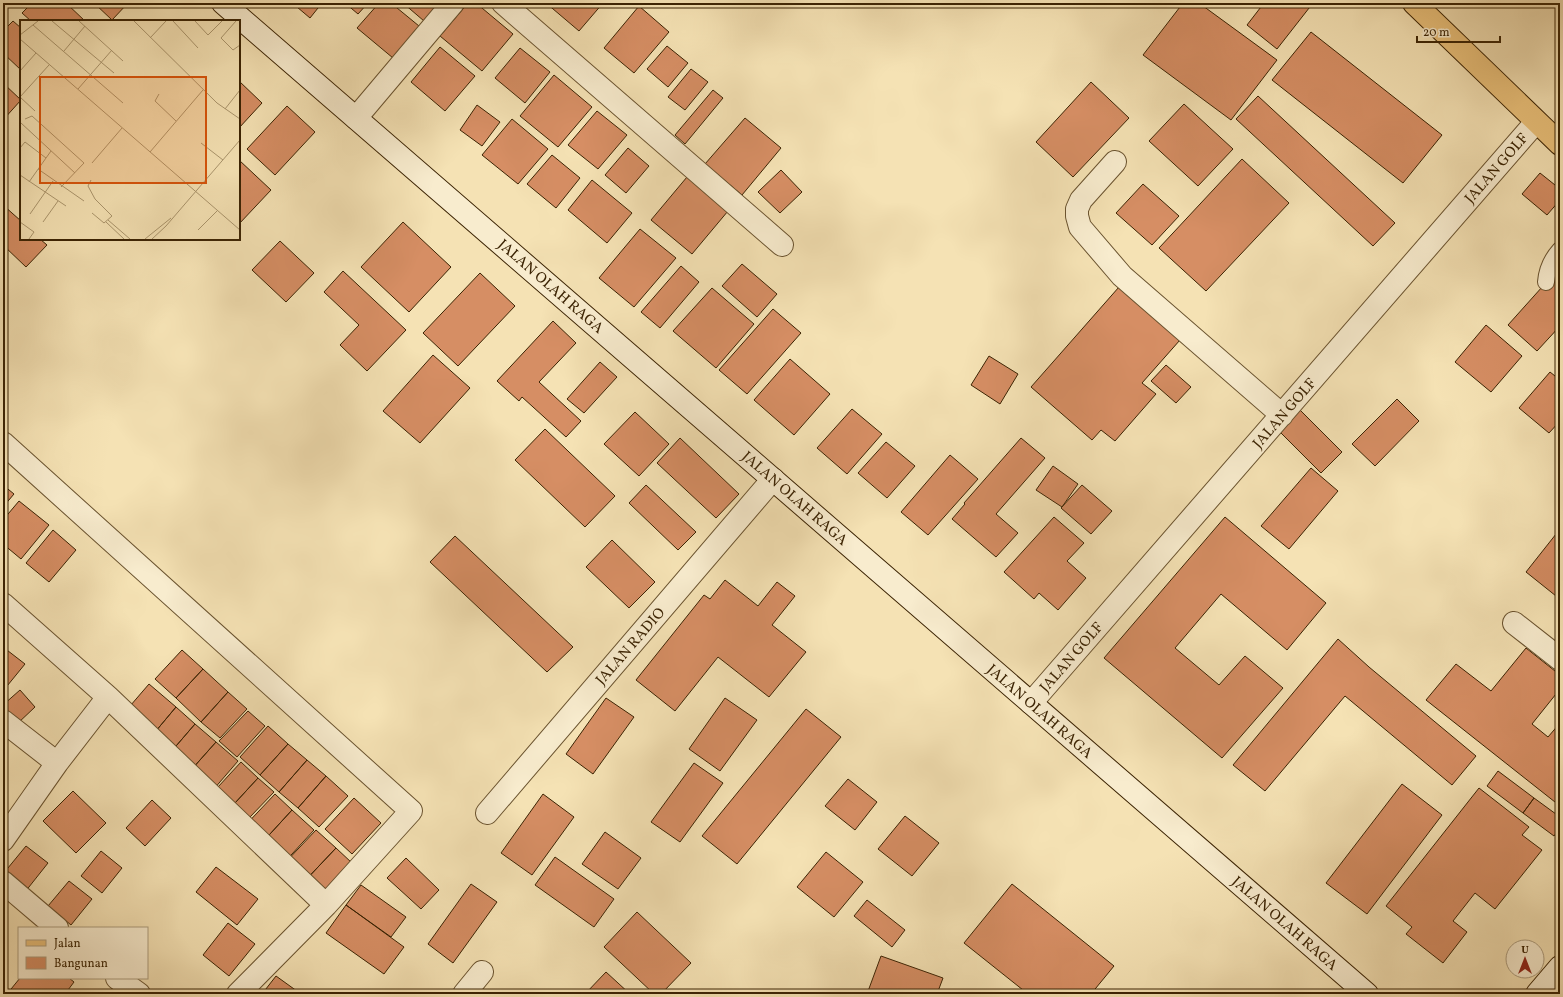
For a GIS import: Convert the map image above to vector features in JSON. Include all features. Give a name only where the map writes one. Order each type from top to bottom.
[{"type":"main road","points":[[1414,3],[1560,144]]},
{"type":"street","name":"JALAN OLAH RAGA","points":[[223,3],[1367,994]]},
{"type":"street","points":[[356,118],[453,3]]},
{"type":"street","points":[[502,3],[782,245]]},
{"type":"street","name":"JALAN GOLF","points":[[1031,703],[1536,122]]},
{"type":"street","points":[[1115,162],[1081,200],[1077,209],[1080,227],[1122,276],[1282,416]]},
{"type":"street","points":[[3,443],[411,811],[326,906],[238,994]]},
{"type":"street","name":"JALAN RADIO","points":[[487,813],[773,479]]},
{"type":"street","points":[[3,604],[108,697],[326,906]]},
{"type":"street","points":[[1514,623],[1560,659]]},
{"type":"street","points":[[3,840],[57,763],[108,697]]},
{"type":"street","points":[[3,721],[57,763]]},
{"type":"street","points":[[3,882],[56,927]]},
{"type":"street","points":[[1537,994],[1560,967]]},
{"type":"street","points":[[464,994],[482,972]]},
{"type":"street","points":[[117,984],[139,994]]},
{"type":"lane","points":[[1546,282],[1547,273],[1552,258],[1560,250]]},
{"type":"building","points":[[32,3],[66,3],[84,20],[30,20],[22,13]]},
{"type":"building","points":[[94,3],[128,3],[112,20]]},
{"type":"building","points":[[300,3],[322,3],[310,18],[297,7]]},
{"type":"building","points":[[345,3],[368,3],[358,14]]},
{"type":"building","points":[[379,3],[391,3],[419,26],[393,58],[357,28]]},
{"type":"building","points":[[403,3],[439,3],[424,21]]},
{"type":"building","points":[[468,3],[476,3],[513,34],[482,71],[440,36]]},
{"type":"building","points":[[546,3],[603,3],[579,31]]},
{"type":"building","points":[[1183,3],[1199,3],[1277,60],[1231,120],[1143,55]]},
{"type":"building","points":[[1264,3],[1313,3],[1277,49],[1247,25]]},
{"type":"building","points":[[639,6],[669,32],[634,73],[604,48]]},
{"type":"building","points":[[13,21],[20,27],[20,69],[3,53],[3,31]]},
{"type":"building","points":[[1311,32],[1442,135],[1403,183],[1272,80]]},
{"type":"building","points":[[667,46],[688,63],[668,87],[647,69]]},
{"type":"building","points":[[440,47],[475,76],[445,111],[411,82]]},
{"type":"building","points":[[520,48],[550,72],[525,103],[495,78]]},
{"type":"building","points":[[691,69],[708,82],[685,110],[668,97]]},
{"type":"building","points":[[554,75],[592,107],[558,147],[520,116]]},
{"type":"building","points":[[240,82],[262,103],[240,127]]},
{"type":"building","points":[[1091,82],[1129,118],[1073,177],[1036,142]]},
{"type":"building","points":[[3,83],[20,99],[20,101],[3,120]]},
{"type":"building","points":[[713,90],[723,98],[685,144],[675,135]]},
{"type":"building","points":[[1258,96],[1395,223],[1373,246],[1236,119]]},
{"type":"building","points":[[1184,104],[1233,149],[1198,186],[1149,141]]},
{"type":"building","points":[[477,105],[500,122],[482,146],[460,130]]},
{"type":"building","points":[[287,106],[315,132],[275,175],[247,149]]},
{"type":"building","points":[[597,111],[627,135],[598,169],[568,145]]},
{"type":"building","points":[[745,118],[781,148],[742,195],[705,164]]},
{"type":"building","points":[[512,119],[548,149],[518,184],[482,155]]},
{"type":"building","points":[[628,148],[649,166],[626,193],[605,175]]},
{"type":"building","points":[[552,155],[580,178],[556,208],[527,184]]},
{"type":"building","points":[[1242,159],[1289,203],[1206,291],[1159,248]]},
{"type":"building","points":[[240,161],[271,190],[240,223]]},
{"type":"building","points":[[781,170],[802,192],[780,213],[758,192]]},
{"type":"building","points":[[1540,173],[1560,189],[1560,200],[1547,215],[1522,194]]},
{"type":"building","points":[[687,177],[728,211],[692,254],[651,220]]},
{"type":"building","points":[[592,180],[632,213],[607,243],[568,210]]},
{"type":"building","points":[[1143,184],[1179,216],[1152,245],[1116,213]]},
{"type":"building","points":[[3,205],[20,220],[20,240],[41,240],[47,245],[26,267],[3,245]]},
{"type":"building","points":[[403,222],[451,267],[409,312],[361,267]]},
{"type":"building","points":[[640,229],[676,258],[634,307],[599,278]]},
{"type":"building","points":[[280,241],[314,273],[286,302],[252,270]]},
{"type":"building","points":[[742,264],[777,294],[757,317],[722,286]]},
{"type":"building","points":[[681,266],[699,282],[660,328],[641,312]]},
{"type":"building","points":[[1560,267],[1560,326],[1537,351],[1508,325]]},
{"type":"building","points":[[343,271],[406,330],[367,371],[340,345],[359,325],[324,292]]},
{"type":"building","points":[[480,273],[515,306],[458,366],[423,333]]},
{"type":"building","points":[[1119,287],[1180,340],[1142,383],[1156,394],[1115,441],[1101,430],[1092,440],[1031,387]]},
{"type":"building","points":[[712,288],[754,324],[716,368],[673,331]]},
{"type":"building","points":[[773,309],[801,333],[747,394],[719,370]]},
{"type":"building","points":[[553,321],[576,343],[539,382],[581,421],[566,437],[522,397],[519,401],[497,381]]},
{"type":"building","points":[[1486,325],[1522,356],[1491,392],[1455,362]]},
{"type":"building","points":[[433,355],[470,388],[420,443],[383,411]]},
{"type":"building","points":[[989,356],[1018,374],[1000,404],[971,385]]},
{"type":"building","points":[[790,359],[830,394],[794,435],[754,400]]},
{"type":"building","points":[[600,362],[617,377],[584,413],[567,399]]},
{"type":"building","points":[[1166,365],[1191,387],[1176,403],[1151,381]]},
{"type":"building","points":[[1550,372],[1560,380],[1560,421],[1549,433],[1519,408]]},
{"type":"building","points":[[1397,399],[1419,421],[1375,466],[1352,444]]},
{"type":"building","points":[[852,409],[882,434],[847,474],[817,448]]},
{"type":"building","points":[[1300,410],[1342,452],[1321,473],[1279,431]]},
{"type":"building","points":[[635,412],[669,444],[639,476],[604,444]]},
{"type":"building","points":[[545,429],[615,496],[585,527],[515,460]]},
{"type":"building","points":[[680,438],[739,494],[716,518],[657,463]]},
{"type":"building","points":[[1021,438],[1045,458],[996,514],[1018,533],[996,557],[952,519],[965,504],[964,503]]},
{"type":"building","points":[[886,442],[915,466],[887,498],[858,473]]},
{"type":"building","points":[[950,455],[978,479],[928,535],[901,512]]},
{"type":"building","points":[[1053,466],[1078,484],[1062,507],[1036,490]]},
{"type":"building","points":[[1311,468],[1338,491],[1289,549],[1261,526]]},
{"type":"building","points":[[3,485],[14,494],[3,507]]},
{"type":"building","points":[[646,485],[696,532],[678,550],[629,503]]},
{"type":"building","points":[[1082,485],[1112,511],[1091,534],[1061,508]]},
{"type":"building","points":[[19,501],[49,525],[21,559],[3,544],[3,520]]},
{"type":"building","points":[[1054,517],[1084,543],[1067,561],[1086,578],[1058,610],[1039,593],[1034,599],[1004,572]]},
{"type":"building","points":[[1225,517],[1326,603],[1287,650],[1221,594],[1175,648],[1219,685],[1245,656],[1283,688],[1222,758],[1104,658]]},
{"type":"building","points":[[1560,529],[1560,591],[1556,596],[1526,572]]},
{"type":"building","points":[[53,530],[76,550],[49,582],[26,563]]},
{"type":"building","points":[[455,536],[573,647],[547,672],[430,562]]},
{"type":"building","points":[[612,540],[655,582],[629,608],[586,567]]},
{"type":"building","points":[[725,580],[758,606],[777,582],[795,596],[772,625],[806,652],[769,697],[718,657],[675,711],[636,680],[704,595],[710,599]]},
{"type":"building","points":[[1338,639],[1369,667],[1476,756],[1452,785],[1345,696],[1265,791],[1233,765]]},
{"type":"building","points":[[3,647],[25,664],[3,691]]},
{"type":"building","points":[[1526,648],[1560,675],[1560,689],[1532,724],[1548,737],[1560,723],[1560,806],[1426,700],[1456,664],[1491,691]]},
{"type":"building","points":[[182,650],[203,669],[176,698],[155,679]]},
{"type":"building","points":[[203,669],[228,692],[201,722],[176,698]]},
{"type":"building","points":[[149,684],[176,707],[145,744],[118,720]]},
{"type":"building","points":[[20,690],[35,707],[17,724],[3,709],[3,705]]},
{"type":"building","points":[[228,692],[247,709],[220,738],[201,722]]},
{"type":"building","points":[[606,698],[634,717],[593,774],[566,754]]},
{"type":"building","points":[[725,698],[757,720],[720,771],[689,749]]},
{"type":"building","points":[[176,707],[195,724],[164,760],[145,744]]},
{"type":"building","points":[[806,709],[841,737],[737,864],[702,836]]},
{"type":"building","points":[[248,711],[265,726],[237,757],[219,741]]},
{"type":"building","points":[[195,724],[216,742],[184,778],[164,760]]},
{"type":"building","points":[[268,726],[288,744],[260,775],[240,757]]},
{"type":"building","points":[[216,742],[238,761],[207,797],[184,778]]},
{"type":"building","points":[[288,744],[307,760],[279,792],[260,775]]},
{"type":"building","points":[[307,760],[326,776],[298,808],[279,792]]},
{"type":"building","points":[[241,762],[258,778],[235,803],[218,787]]},
{"type":"building","points":[[694,763],[723,783],[680,842],[651,822]]},
{"type":"building","points":[[1498,771],[1534,798],[1523,813],[1487,786]]},
{"type":"building","points":[[326,776],[348,796],[319,827],[298,808]]},
{"type":"building","points":[[258,778],[274,792],[250,817],[235,803]]},
{"type":"building","points":[[848,779],[877,802],[855,830],[825,806]]},
{"type":"building","points":[[1402,784],[1442,815],[1367,914],[1326,883]]},
{"type":"building","points":[[1479,788],[1529,827],[1522,835],[1542,850],[1495,909],[1475,893],[1453,921],[1467,932],[1443,963],[1406,934],[1412,927],[1386,906]]},
{"type":"building","points":[[73,791],[106,823],[76,853],[43,821]]},
{"type":"building","points":[[275,794],[292,810],[259,846],[241,830]]},
{"type":"building","points":[[543,794],[574,817],[532,875],[501,853]]},
{"type":"building","points":[[354,798],[381,823],[352,854],[325,829]]},
{"type":"building","points":[[1534,798],[1560,817],[1560,828],[1554,836],[1523,813]]},
{"type":"building","points":[[152,800],[171,818],[145,846],[126,828]]},
{"type":"building","points":[[292,810],[314,830],[281,866],[259,846]]},
{"type":"building","points":[[905,816],[939,843],[912,876],[878,849]]},
{"type":"building","points":[[316,830],[336,848],[301,885],[281,867]]},
{"type":"building","points":[[605,832],[641,858],[618,889],[582,864]]},
{"type":"building","points":[[26,846],[48,863],[25,892],[3,874]]},
{"type":"building","points":[[336,848],[352,863],[317,900],[301,885]]},
{"type":"building","points":[[101,851],[122,868],[102,893],[81,876]]},
{"type":"building","points":[[826,852],[863,882],[834,917],[797,887]]},
{"type":"building","points":[[555,857],[614,899],[594,927],[535,885]]},
{"type":"building","points":[[406,858],[439,890],[421,909],[387,878]]},
{"type":"building","points":[[216,867],[258,899],[237,925],[196,892]]},
{"type":"building","points":[[69,881],[92,899],[71,925],[48,906]]},
{"type":"building","points":[[471,884],[497,902],[453,963],[428,944]]},
{"type":"building","points":[[1012,884],[1114,966],[1091,994],[1028,994],[964,943]]},
{"type":"building","points":[[361,885],[406,917],[391,937],[346,905]]},
{"type":"building","points":[[867,900],[905,930],[892,947],[854,916]]},
{"type":"building","points":[[346,905],[404,947],[384,974],[326,933]]},
{"type":"building","points":[[637,912],[691,963],[661,994],[654,994],[604,947]]},
{"type":"building","points":[[228,923],[255,944],[229,976],[203,955]]},
{"type":"building","points":[[881,956],[943,978],[937,994],[867,994]]},
{"type":"building","points":[[606,972],[630,994],[585,994]]},
{"type":"building","points":[[276,976],[301,994],[262,994]]},
{"type":"building","points":[[19,979],[70,979],[74,982],[65,994],[7,994]]}]
